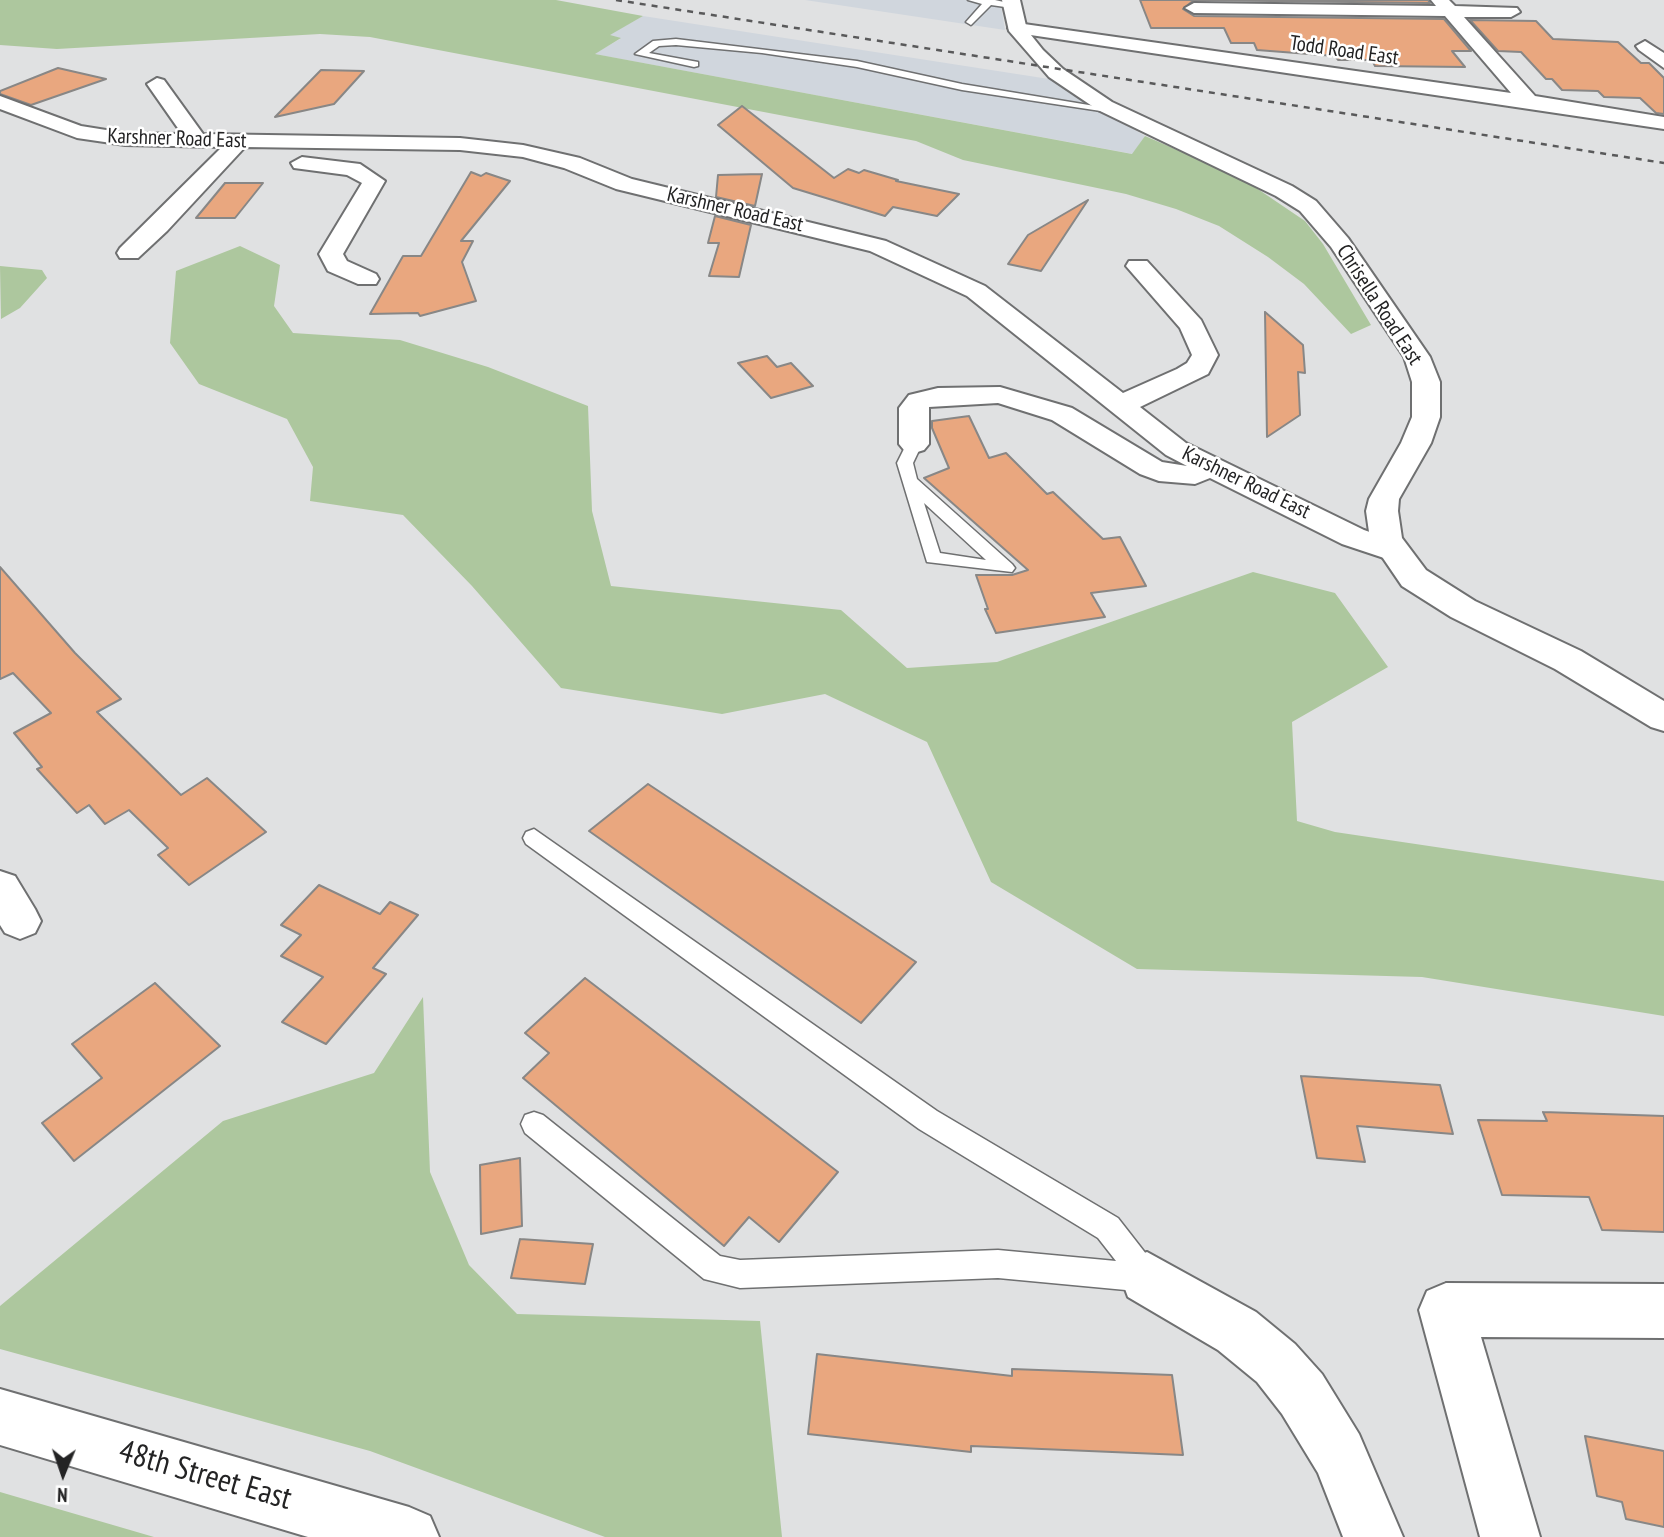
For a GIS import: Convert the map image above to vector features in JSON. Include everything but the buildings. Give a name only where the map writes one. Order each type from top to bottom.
[{"type":"street","points":[[1011,3],[1017,28]]},
{"type":"street","points":[[1218,56],[1192,4],[1445,6],[1511,12]]},
{"type":"street","points":[[1445,6],[1529,101]]},
{"type":"street","name":"Todd Road East","points":[[1017,28],[1529,101],[1664,123]]},
{"type":"street","name":"Chrisella Road East","points":[[1017,28],[1036,54],[1056,73],[1114,110],[1257,178],[1308,206],[1340,243],[1417,357],[1426,382],[1428,404],[1416,443],[1384,499],[1382,526],[1393,551],[1414,578],[1439,596],[1568,660],[1664,718]]},
{"type":"street","points":[[1645,46],[1664,62]]},
{"type":"street","points":[[157,84],[198,142]]},
{"type":"street","name":"Karshner Road East","points":[[0,102],[77,132],[124,139],[460,145],[523,150],[572,163],[624,184],[850,237],[901,255],[976,291],[1159,436],[1207,466],[1353,537],[1393,551]]},
{"type":"street","points":[[130,253],[238,142]]},
{"type":"street","points":[[220,160],[324,163],[352,169],[371,178],[374,186],[331,254],[337,266],[367,279]]},
{"type":"street","points":[[1120,405],[1187,375],[1198,368],[1205,355],[1192,326],[1138,266]]},
{"type":"street","points":[[914,444],[913,408],[919,401],[938,396],[1000,395],[1062,414],[1151,468],[1170,475],[1195,475],[1207,466]]},
{"type":"street","points":[[1147,1278],[1237,1331],[1276,1363],[1302,1394],[1339,1454],[1373,1537]]},
{"type":"street","points":[[1510,1537],[1446,1310],[1664,1311]]},
{"type":"street","name":"48th Street East","points":[[0,1417],[409,1537]]},
{"type":"lane","points":[[973,0],[1011,3]]},
{"type":"lane","points":[[971,22],[989,2]]},
{"type":"lane","points":[[694,64],[640,54],[657,43],[676,42],[762,50],[857,64],[962,88],[1114,110]]},
{"type":"lane","points":[[909,480],[1006,568],[933,558],[909,480],[905,463],[914,444]]},
{"type":"lane","points":[[534,838],[928,1120],[1108,1228],[1147,1278]]},
{"type":"lane","points":[[534,1124],[714,1269],[740,1274],[998,1264],[1147,1278]]},
{"type":"shaded area","points":[[805,0],[1000,0],[1005,30]]},
{"type":"shaded area","points":[[643,16],[1049,79],[1145,136],[1133,154],[594,54],[620,39],[608,35]]},
{"type":"green space","points":[[0,0],[556,0],[643,16],[610,35],[621,38],[595,54],[1132,154],[1145,136],[1240,177],[1305,221],[1323,244],[1371,325],[1351,334],[1304,284],[1219,226],[1126,194],[963,160],[916,141],[370,37],[320,34],[57,49],[0,45]]},
{"type":"green space","points":[[240,246],[280,265],[274,306],[293,333],[400,340],[488,367],[588,406],[592,511],[611,586],[841,610],[907,668],[997,662],[1253,572],[1335,593],[1388,667],[1292,722],[1297,821],[1335,832],[1664,881],[1664,1016],[1422,977],[1137,969],[991,882],[927,742],[825,694],[722,714],[561,688],[472,586],[403,515],[310,501],[313,467],[287,419],[199,384],[170,343],[176,271]]},
{"type":"green space","points":[[0,266],[42,270],[47,278],[20,308],[1,319]]},
{"type":"green space","points":[[423,997],[430,1172],[469,1265],[517,1314],[760,1321],[782,1537],[605,1537],[370,1451],[0,1349],[0,1306],[223,1121],[374,1073]]},
{"type":"green space","points":[[0,1492],[154,1537],[0,1537]]},
{"type":"railway","points":[[616,0],[1664,163]]}]
